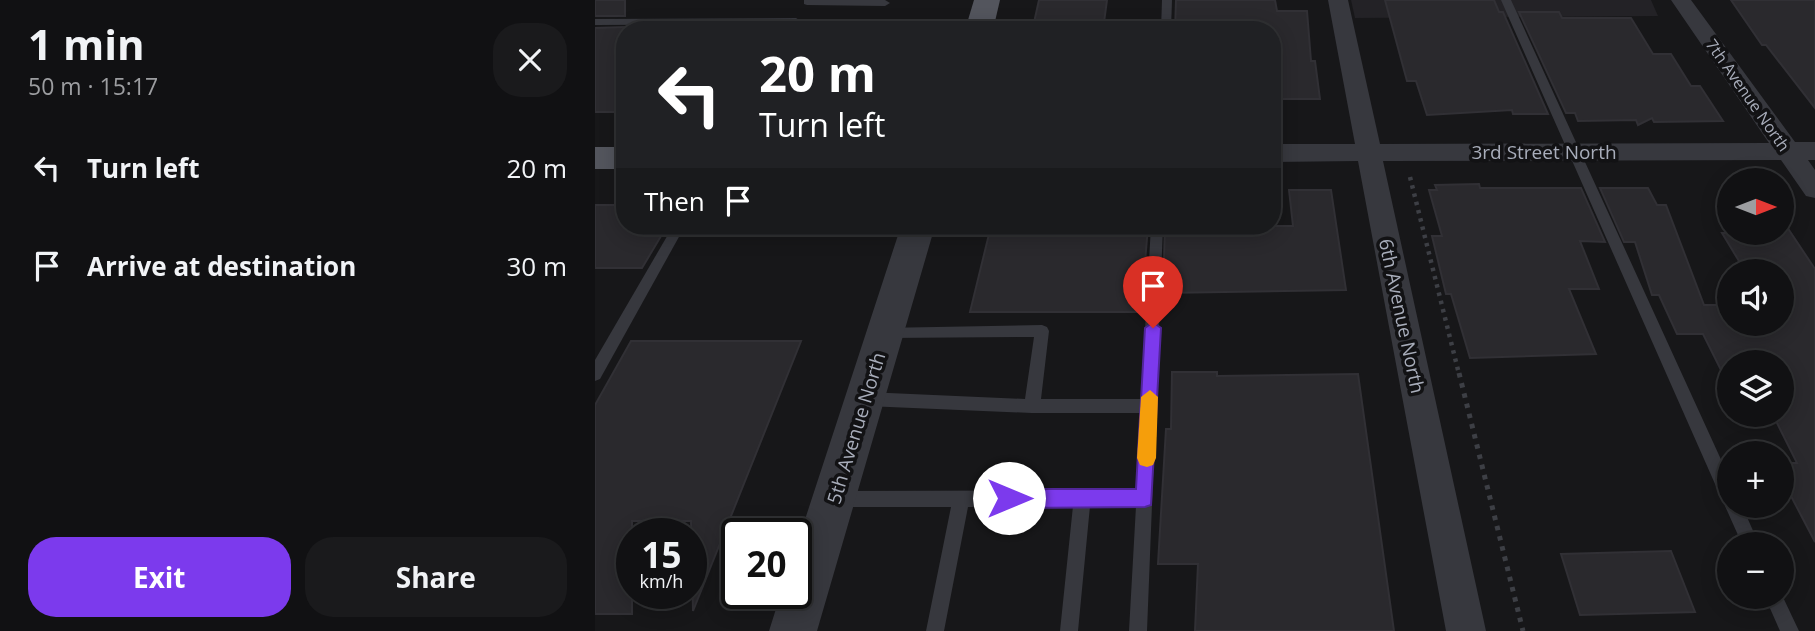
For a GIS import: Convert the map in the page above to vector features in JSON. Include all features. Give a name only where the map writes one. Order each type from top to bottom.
[{"type":"main road","points":[[982,21],[988,0]]},
{"type":"main road","points":[[595,158],[616,158]]},
{"type":"street","name":"6th Avenue North","points":[[1338,0],[1467,631]]},
{"type":"street","name":"7th Avenue North","points":[[1681,0],[1815,190]]},
{"type":"street","name":"3rd Street North","points":[[1281,153],[1815,151]]},
{"type":"street","name":"5th Avenue North","points":[[793,631],[915,235]]},
{"type":"lane","points":[[1166,21],[1167,0]]},
{"type":"lane","points":[[1506,0],[1717,469]]},
{"type":"lane","points":[[797,21],[808,1],[885,2]]},
{"type":"lane","points":[[595,22],[616,22]]},
{"type":"lane","points":[[595,373],[674,235]]},
{"type":"lane","points":[[1138,631],[1157,235]]},
{"type":"lane","points":[[885,332],[1042,331],[1032,407]]},
{"type":"lane","points":[[865,399],[1032,407],[1149,405]]},
{"type":"lane","points":[[1069,631],[1082,498]]},
{"type":"lane","points":[[834,499],[1145,498]]},
{"type":"lane","points":[[935,631],[961,499]]},
{"type":"lane","points":[[1780,609],[1790,631]]},
{"type":"path","points":[[1404,153],[1523,631]]},
{"type":"shaded area","points":[[1351,0],[1651,0],[1658,16],[1355,18]]},
{"type":"building","points":[[595,0],[625,0],[625,16],[595,16]]},
{"type":"building","points":[[1039,0],[1107,0],[1104,21],[1034,21]]},
{"type":"building","points":[[1176,0],[1275,0],[1277,11],[1307,11],[1311,61],[1315,61],[1320,99],[1281,99],[1281,21],[1175,21]]},
{"type":"building","points":[[1385,0],[1494,0],[1499,12],[1503,12],[1548,114],[1513,114],[1512,110],[1427,115],[1416,81],[1407,81]]},
{"type":"building","points":[[1731,0],[1815,0],[1815,108],[1766,45],[1762,45]]},
{"type":"building","points":[[1519,12],[1559,12],[1562,18],[1631,18],[1653,54],[1671,54],[1691,86],[1700,86],[1723,121],[1654,122],[1652,118],[1638,125],[1636,120],[1578,121],[1575,113],[1566,113]]},
{"type":"building","points":[[616,27],[616,112],[595,112],[595,28]]},
{"type":"building","points":[[1479,184],[1480,188],[1581,188],[1605,242],[1580,241],[1599,289],[1569,289],[1596,354],[1470,358],[1451,294],[1446,294],[1432,236],[1442,236],[1429,190],[1437,190],[1435,185]]},
{"type":"building","points":[[1600,188],[1648,188],[1657,205],[1666,205],[1704,305],[1717,305],[1717,336],[1794,336],[1794,259],[1738,259],[1729,245],[1794,245],[1794,238],[1815,269],[1815,542],[1794,502],[1794,463],[1797,463],[1794,457],[1794,441],[1786,441],[1779,427],[1794,427],[1794,350],[1717,350],[1717,362],[1703,334],[1677,334],[1659,295],[1652,295],[1635,242],[1624,242]]},
{"type":"building","points":[[1289,190],[1331,190],[1346,290],[1163,293],[1165,235],[1281,235],[1281,226],[1293,226]]},
{"type":"building","points":[[595,205],[616,205],[616,235],[662,235],[642,268],[595,268]]},
{"type":"building","points":[[989,235],[1147,235],[1141,312],[970,312]]},
{"type":"building","points":[[631,341],[801,341],[730,518],[721,518],[721,541],[707,576],[707,518],[616,518],[616,609],[632,609],[632,614],[595,614],[595,405]]},
{"type":"building","points":[[1172,372],[1217,372],[1217,376],[1358,374],[1394,631],[1195,631],[1198,564],[1158,564],[1166,429],[1171,429]]},
{"type":"building","points":[[1671,551],[1695,612],[1580,615],[1561,554]]},
{"type":"slow traffic","points":[[1147,458],[1150,397]]},
{"type":"route","points":[[1009,498],[1145,498],[1153,328]]}]
